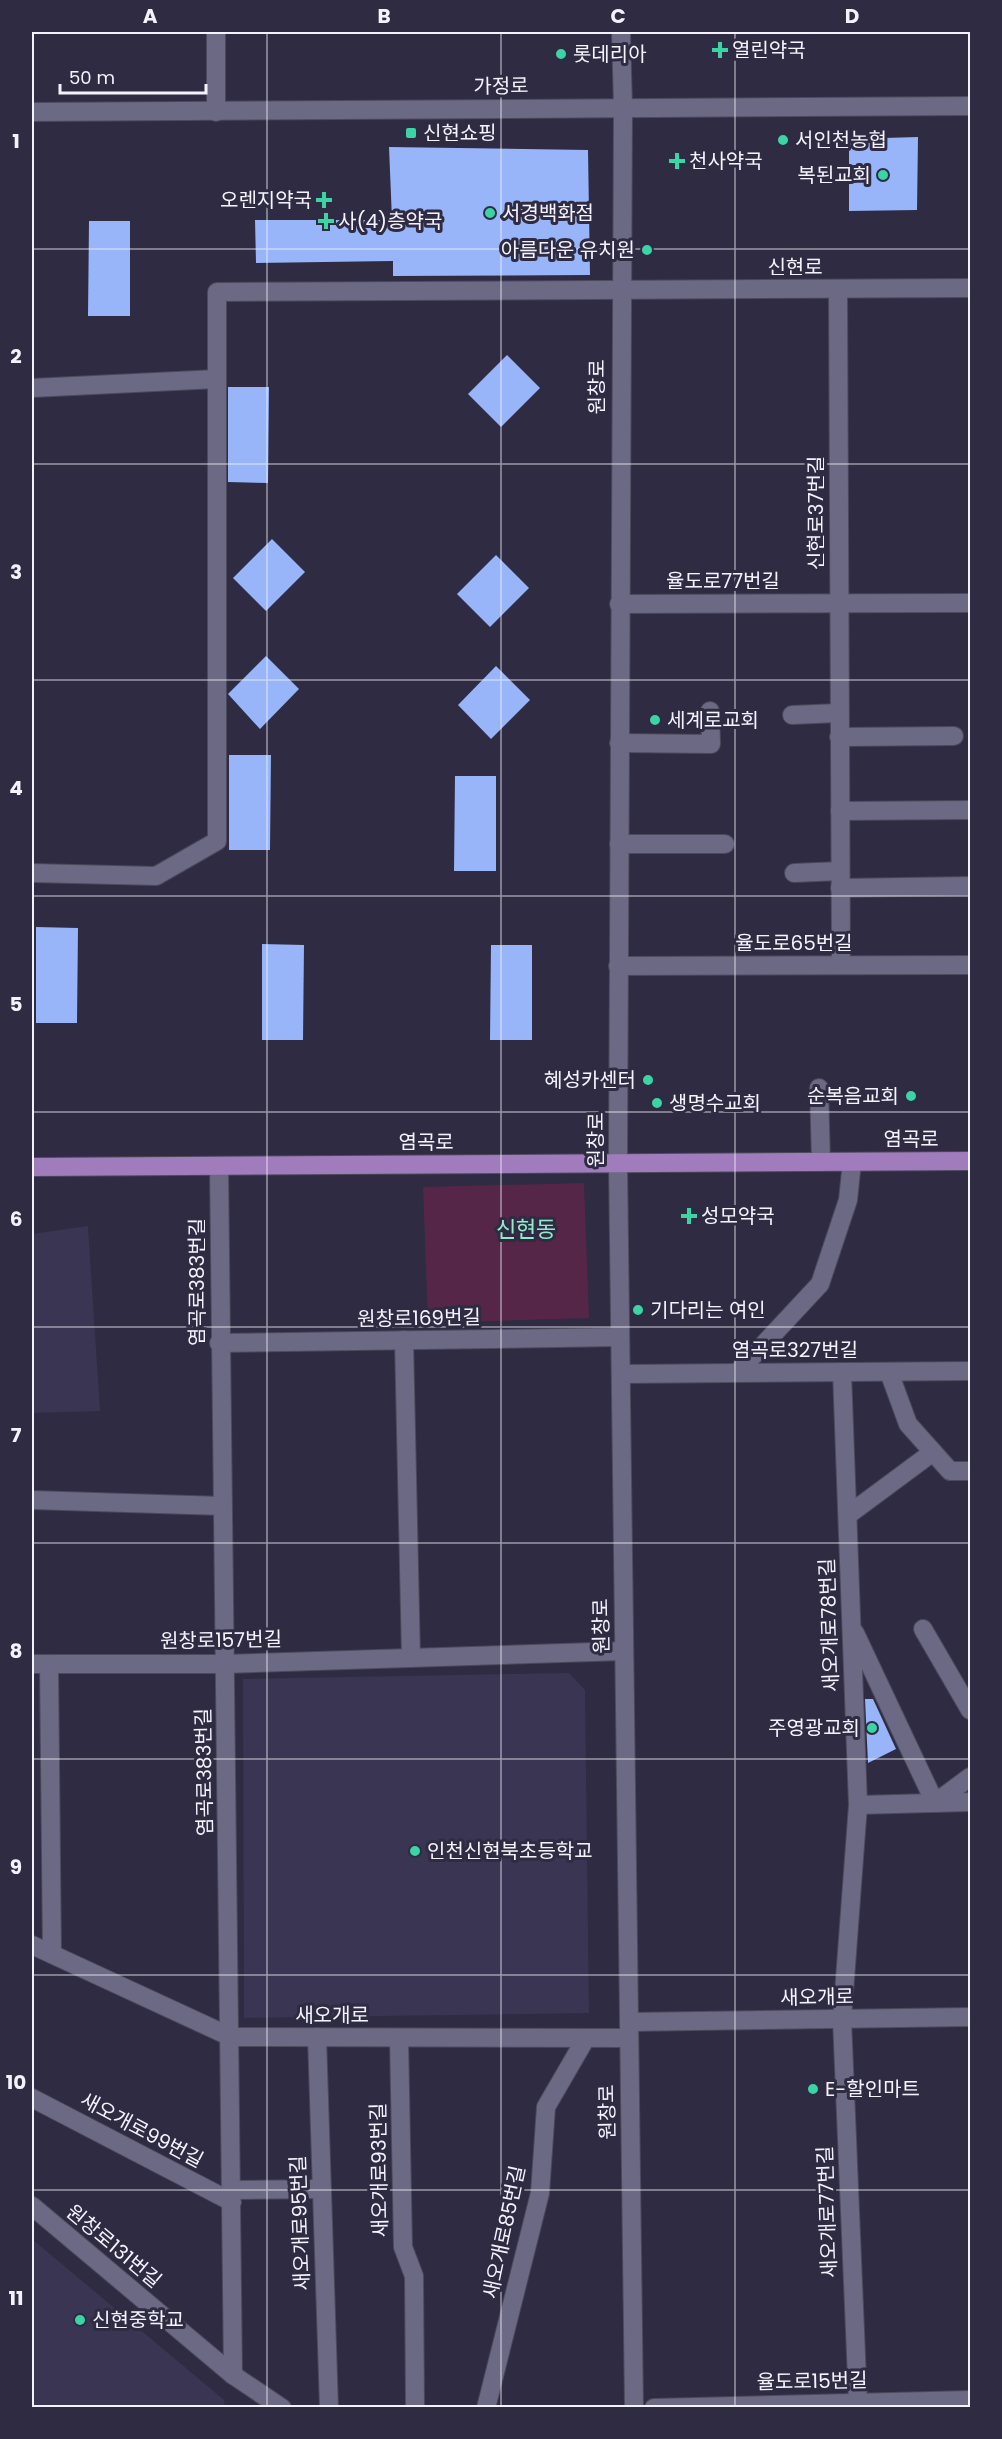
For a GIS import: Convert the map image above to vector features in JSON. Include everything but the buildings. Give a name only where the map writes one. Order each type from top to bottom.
[{"type":"main road","name":"염곡로","points":[[32,1167],[970,1161]]},
{"type":"street","points":[[216,32],[216,112]]},
{"type":"street","name":"원창로","points":[[621,32],[623,108],[620,290],[618,1163],[634,2408]]},
{"type":"street","name":"가정로","points":[[32,112],[970,106]]},
{"type":"street","name":"신현로","points":[[217,379],[217,292],[970,288]]},
{"type":"street","name":"신현로37번길","points":[[838,289],[841,965]]},
{"type":"street","points":[[32,388],[217,379],[217,841],[156,876],[32,873]]},
{"type":"street","name":"율도로77번길","points":[[619,604],[970,603]]},
{"type":"street","points":[[619,743],[711,744],[710,711]]},
{"type":"street","points":[[792,715],[839,713]]},
{"type":"street","points":[[839,737],[954,736]]},
{"type":"street","points":[[840,811],[970,810]]},
{"type":"street","points":[[619,844],[725,844]]},
{"type":"street","points":[[794,873],[840,879],[970,886]]},
{"type":"street","name":"율도로65번길","points":[[618,966],[970,965]]},
{"type":"street","points":[[819,1088],[821,1162]]},
{"type":"street","points":[[737,1373],[820,1284],[848,1200],[852,1162]]},
{"type":"street","name":"염곡로383번길","points":[[219,1166],[219,1343],[231,2037]]},
{"type":"street","name":"원창로169번길","points":[[219,1343],[620,1337]]},
{"type":"street","points":[[404,1340],[411,1658]]},
{"type":"street","name":"염곡로327번길","points":[[621,1374],[970,1371]]},
{"type":"street","name":"새오개로78번길","points":[[842,1372],[858,1805],[842,2019]]},
{"type":"street","points":[[889,1372],[908,1424],[950,1471],[970,1471]]},
{"type":"street","points":[[848,1515],[933,1452]]},
{"type":"street","points":[[32,1500],[222,1506]]},
{"type":"street","points":[[852,1626],[935,1803]]},
{"type":"street","points":[[923,1629],[970,1710]]},
{"type":"street","name":"원창로157번길","points":[[40,1664],[225,1664],[624,1651]]},
{"type":"street","points":[[40,1664],[52,1954]]},
{"type":"street","points":[[935,1803],[970,1777]]},
{"type":"street","points":[[858,1805],[970,1802]]},
{"type":"street","name":"새오개로","points":[[32,1944],[231,2037],[586,2038],[629,2030],[842,2019],[970,2017]]},
{"type":"street","name":"새오개로77번길","points":[[842,2019],[858,2403]]},
{"type":"street","name":"새오개로99번길","points":[[231,2037],[233,2375]]},
{"type":"street","name":"새오개로95번길","points":[[317,2037],[329,2408]]},
{"type":"street","name":"새오개로93번길","points":[[399,2038],[403,2247],[414,2276],[415,2408]]},
{"type":"street","name":"새오개로85번길","points":[[486,2408],[540,2193],[546,2107],[586,2038]]},
{"type":"street","name":"새오개로99번길","points":[[32,2098],[232,2196]]},
{"type":"street","points":[[232,2196],[322,2189]]},
{"type":"street","name":"원창로131번길","points":[[32,2206],[233,2375],[282,2408]]},
{"type":"street","name":"율도로15번길","points":[[654,2408],[970,2400]]},
{"type":"shaded area","points":[[584,1183],[589,1318],[428,1323],[423,1187]]},
{"type":"shaded area","points":[[88,1226],[100,1411],[32,1413],[32,1234]]},
{"type":"shaded area","name":"인천신현북초등학교","points":[[569,1673],[585,1690],[589,2013],[244,2018],[243,1679]]},
{"type":"shaded area","name":"신현중학교","points":[[32,2239],[224,2400],[225,2407],[32,2407]]},
{"type":"place","name":"열린약국","points":[[720,50]]},
{"type":"place","name":"롯데리아","points":[[561,54]]},
{"type":"place","name":"신현쇼핑","points":[[411,133]]},
{"type":"place","name":"서인천농협","points":[[783,140]]},
{"type":"place","name":"천사약국","points":[[677,161]]},
{"type":"place","name":"복된교회","points":[[883,175]]},
{"type":"place","name":"오렌지약국","points":[[324,200]]},
{"type":"place","name":"서경백화점","points":[[490,213]]},
{"type":"place","name":"사(4)층약국","points":[[326,221]]},
{"type":"place","name":"아름다운 유치원","points":[[647,250]]},
{"type":"place","name":"세계로교회","points":[[655,720]]},
{"type":"place","name":"혜성카센터","points":[[648,1080]]},
{"type":"place","name":"순복음교회","points":[[911,1096]]},
{"type":"place","name":"생명수교회","points":[[657,1103]]},
{"type":"place","name":"성모약국","points":[[689,1216]]},
{"type":"place","name":"기다리는 여인","points":[[638,1310]]},
{"type":"place","name":"주영광교회","points":[[872,1728]]},
{"type":"place","name":"인천신현북초등학교","points":[[415,1851]]},
{"type":"place","name":"E-할인마트","points":[[813,2089]]},
{"type":"place","name":"신현중학교","points":[[80,2320]]},
{"type":"district","name":"신현동","points":[[526,1229]]}]
